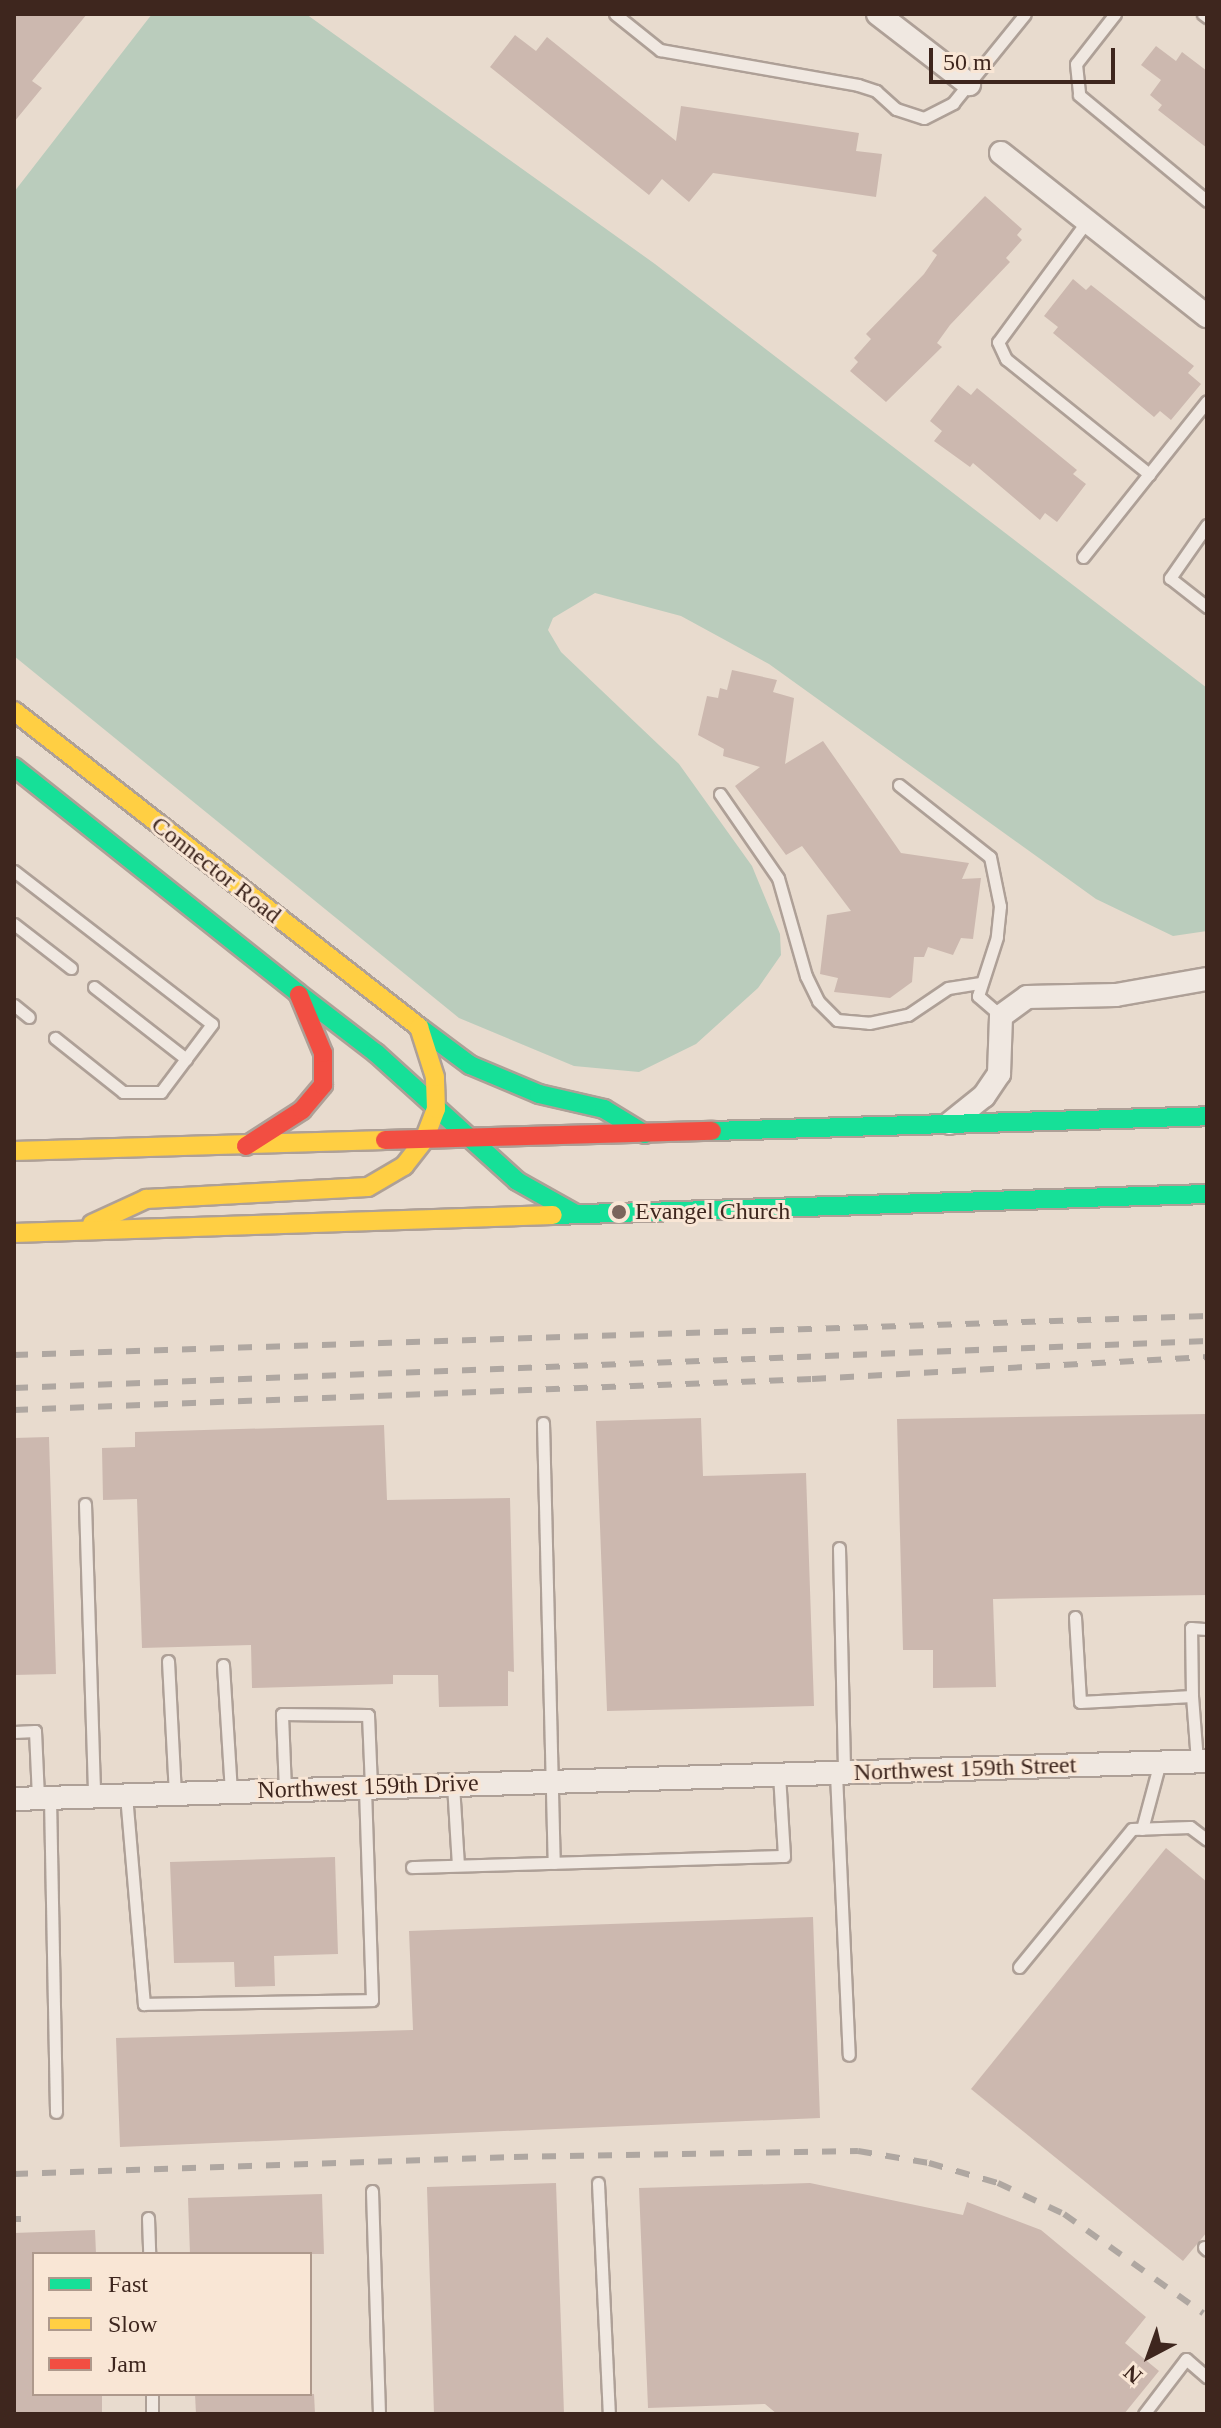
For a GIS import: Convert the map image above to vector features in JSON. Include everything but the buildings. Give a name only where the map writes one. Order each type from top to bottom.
[{"type":"main road","name":"Connector Road","points":[[14,711],[470,1065],[539,1094],[604,1109],[645,1134]]},
{"type":"main road","name":"Connector Road","points":[[14,767],[376,1053],[469,1141],[517,1181],[576,1214]]},
{"type":"main road","points":[[246,1146],[302,1110],[323,1085],[323,1053],[298,993]]},
{"type":"main road","points":[[76,1231],[146,1199],[368,1187],[404,1166],[424,1140],[436,1109],[435,1077],[419,1027]]},
{"type":"main road","points":[[14,1151],[469,1141],[1207,1116]]},
{"type":"main road","points":[[14,1233],[1207,1194]]},
{"type":"street","points":[[878,14],[969,84]]},
{"type":"street","points":[[1001,153],[1207,316]]},
{"type":"street","points":[[949,1124],[984,1096],[999,1074],[1007,1011],[1027,997],[1116,995],[1207,979]]},
{"type":"street","name":"Northwest 159th Street","points":[[723,1775],[840,1774],[1202,1761]]},
{"type":"street","name":"Northwest 159th Drive","points":[[14,1799],[723,1775]]},
{"type":"lane","points":[[615,14],[660,50],[858,85],[876,91],[896,109],[924,118],[942,113],[1025,14]]},
{"type":"lane","points":[[1115,14],[1076,64],[1079,95],[1207,201]]},
{"type":"lane","points":[[1087,221],[998,342],[1006,359],[1149,474]]},
{"type":"lane","points":[[1083,557],[1207,401]]},
{"type":"lane","points":[[1207,525],[1170,578],[1207,607]]},
{"type":"lane","points":[[899,785],[990,857],[1000,906],[997,937],[978,996],[1007,1011]]},
{"type":"lane","points":[[720,794],[778,878],[806,976],[818,1001],[837,1020],[869,1023],[908,1015],[948,988],[981,983]]},
{"type":"lane","points":[[14,871],[212,1024],[161,1092],[123,1092],[55,1038]]},
{"type":"lane","points":[[14,924],[71,968]]},
{"type":"lane","points":[[94,987],[186,1059]]},
{"type":"lane","points":[[14,1005],[29,1017]]},
{"type":"lane","points":[[543,1423],[554,1863]]},
{"type":"lane","points":[[85,1504],[94,1796]]},
{"type":"lane","points":[[839,1548],[840,1774],[849,2055]]},
{"type":"lane","points":[[1075,1617],[1080,1702],[1192,1696]]},
{"type":"lane","points":[[1202,1761],[1192,1696],[1191,1628],[1207,1629]]},
{"type":"lane","points":[[168,1661],[175,1793]]},
{"type":"lane","points":[[223,1665],[231,1792]]},
{"type":"lane","points":[[126,1795],[144,2004],[372,2000],[368,1715],[282,1714],[285,1790]]},
{"type":"lane","points":[[14,1732],[35,1731],[44,1798],[56,2112]]},
{"type":"lane","points":[[1142,1829],[1160,1762]]},
{"type":"lane","points":[[412,1867],[784,1856],[779,1774]]},
{"type":"lane","points":[[453,1784],[458,1865]]},
{"type":"lane","points":[[1019,1967],[1132,1829],[1190,1827],[1207,1840]]},
{"type":"lane","points":[[598,2183],[609,2414]]},
{"type":"lane","points":[[372,2191],[379,2414]]},
{"type":"lane","points":[[148,2218],[149,2252]]},
{"type":"lane","points":[[1144,2414],[1186,2359],[1207,2377]]},
{"type":"shaded area","points":[[152,14],[306,14],[655,264],[1207,688],[1207,931],[1173,936],[1096,899],[769,664],[681,616],[595,593],[553,618],[548,630],[561,652],[679,764],[752,866],[780,934],[781,955],[758,988],[696,1044],[639,1072],[574,1066],[459,1018],[14,656],[14,192]]},
{"type":"railway","points":[[14,1355],[1207,1316]]},
{"type":"railway","points":[[14,1388],[1207,1341]]},
{"type":"railway","points":[[14,1410],[812,1379],[1207,1357]]},
{"type":"railway","points":[[14,2174],[514,2157],[858,2151],[929,2163],[998,2183],[1064,2214],[1203,2313]]},
{"type":"railway","points":[[14,2219],[21,2219]]},
{"type":"traffic: fast","points":[[14,767],[298,993]]},
{"type":"traffic: fast","points":[[298,993],[376,1053],[517,1181],[574,1213]]},
{"type":"traffic: fast","points":[[419,1027],[470,1065],[539,1094],[604,1109],[645,1134]]},
{"type":"traffic: fast","points":[[712,1131],[1207,1116]]},
{"type":"traffic: fast","points":[[553,1215],[1207,1194]]},
{"type":"traffic: slow","points":[[14,711],[419,1027]]},
{"type":"traffic: slow","points":[[92,1224],[146,1199],[368,1187],[404,1166],[424,1140],[436,1109],[435,1077],[419,1027]]},
{"type":"traffic: slow","points":[[14,1151],[385,1140]]},
{"type":"traffic: slow","points":[[14,1233],[553,1215]]},
{"type":"traffic: jam","points":[[246,1146],[302,1110],[323,1085],[323,1053],[299,995]]},
{"type":"traffic: jam","points":[[385,1140],[712,1131]]},
{"type":"place","name":"Evangel Church","points":[[619,1212]]}]
